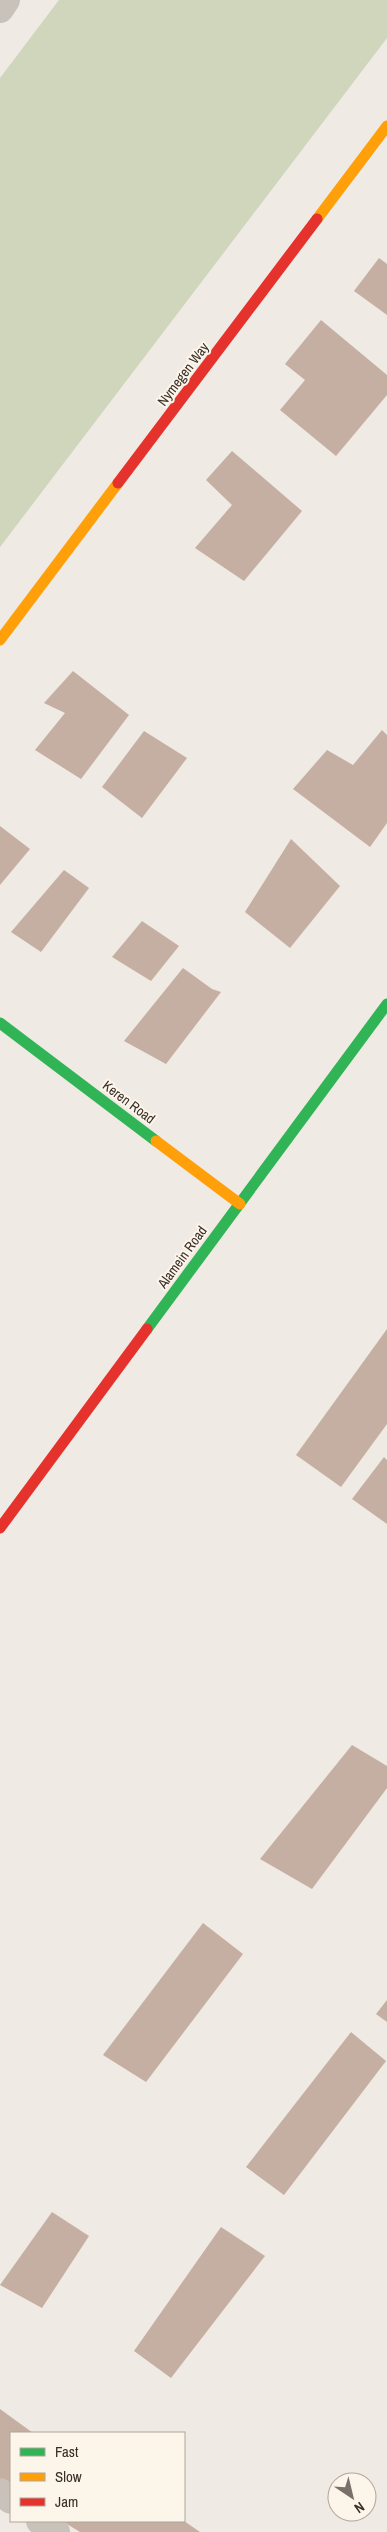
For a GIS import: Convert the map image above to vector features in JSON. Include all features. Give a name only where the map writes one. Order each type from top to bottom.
[{"type":"street","points":[[0,8],[6,0]]},
{"type":"street","name":"Nymegen Way","points":[[0,640],[387,126]]},
{"type":"street","name":"Alamein Road","points":[[0,1528],[387,1004]]},
{"type":"street","name":"Keren Road","points":[[0,1023],[240,1204]]},
{"type":"street","points":[[41,2522],[56,2532]]},
{"type":"green space","points":[[59,0],[387,0],[387,38],[0,547],[0,78]]},
{"type":"building","points":[[379,258],[387,264],[387,315],[354,291]]},
{"type":"building","points":[[321,320],[387,375],[387,395],[336,456],[280,410],[305,380],[285,364]]},
{"type":"building","points":[[232,451],[302,511],[244,581],[195,548],[232,505],[206,480]]},
{"type":"building","points":[[73,671],[129,715],[81,779],[35,750],[65,713],[44,703]]},
{"type":"building","points":[[382,730],[387,735],[387,823],[370,847],[293,789],[327,750],[353,765]]},
{"type":"building","points":[[144,731],[187,758],[142,818],[102,787]]},
{"type":"building","points":[[0,826],[30,849],[0,885]]},
{"type":"building","points":[[291,839],[340,886],[290,948],[245,912]]},
{"type":"building","points":[[64,870],[89,888],[41,952],[11,932]]},
{"type":"building","points":[[142,921],[179,946],[151,981],[112,957]]},
{"type":"building","points":[[183,968],[212,989],[221,992],[166,1064],[124,1041]]},
{"type":"building","points":[[387,1329],[387,1424],[341,1487],[296,1455]]},
{"type":"building","points":[[384,1457],[387,1460],[387,1524],[352,1499]]},
{"type":"building","points":[[352,1745],[387,1766],[387,1788],[312,1889],[260,1859]]},
{"type":"building","points":[[203,1923],[243,1954],[146,2082],[103,2055]]},
{"type":"building","points":[[387,2000],[387,2022],[376,2014]]},
{"type":"building","points":[[351,2032],[386,2061],[284,2195],[246,2167]]},
{"type":"building","points":[[52,2212],[89,2236],[42,2308],[0,2285]]},
{"type":"building","points":[[221,2227],[265,2256],[171,2378],[134,2351]]},
{"type":"building","points":[[0,2409],[32,2432],[10,2432],[10,2489],[0,2481]]},
{"type":"building","points":[[64,2522],[185,2522],[200,2532],[80,2532]]},
{"type":"traffic: fast","points":[[147,1329],[387,1004]]},
{"type":"traffic: fast","points":[[0,1023],[156,1141]]},
{"type":"traffic: slow","points":[[317,219],[387,126]]},
{"type":"traffic: slow","points":[[0,640],[118,483]]},
{"type":"traffic: slow","points":[[156,1141],[240,1204]]},
{"type":"traffic: jam","points":[[118,483],[317,219]]},
{"type":"traffic: jam","points":[[0,1528],[147,1329]]}]
